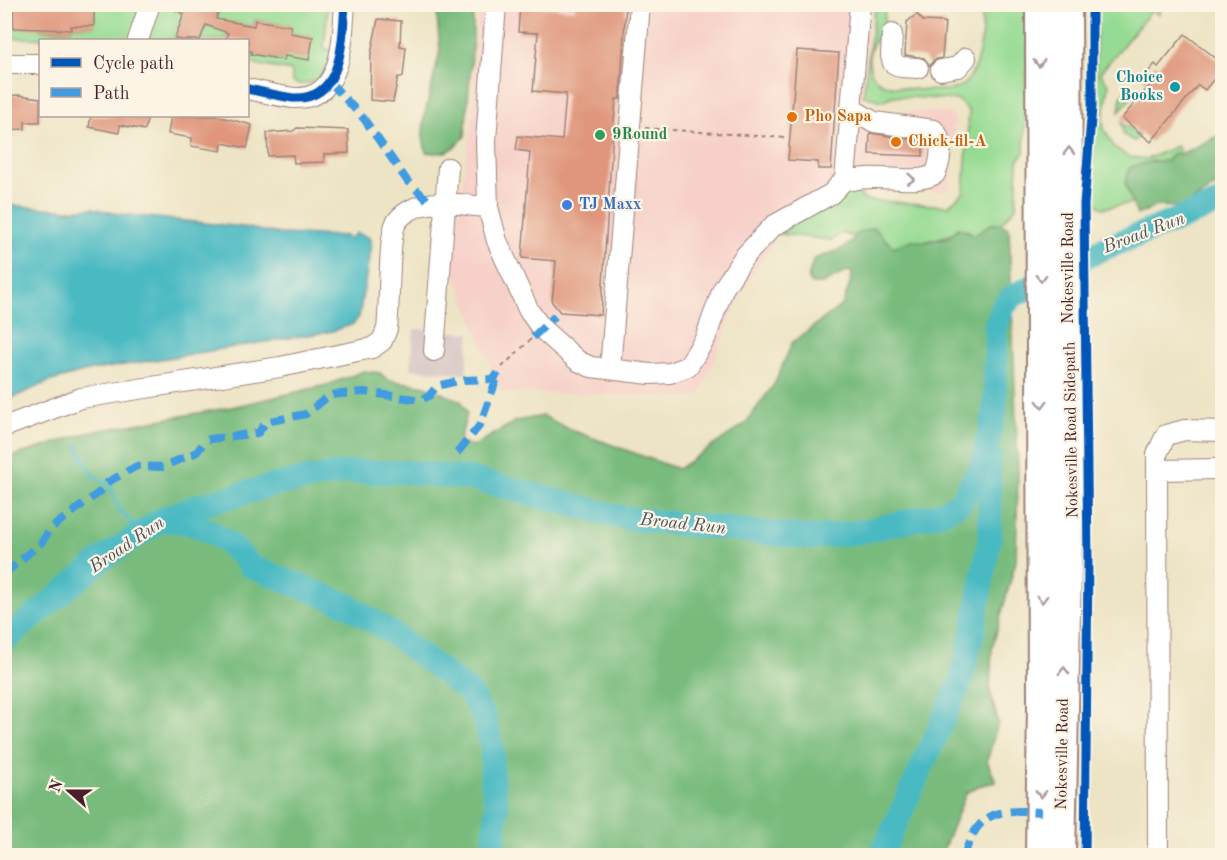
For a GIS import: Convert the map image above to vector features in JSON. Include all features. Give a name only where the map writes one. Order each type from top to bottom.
[{"type":"highway","name":"Nokesville Road","points":[[1040,4],[1042,704],[1040,855]]},
{"type":"highway","name":"Nokesville Road","points":[[1060,855],[1069,465],[1067,4]]},
{"type":"street","points":[[138,39],[150,4]]},
{"type":"street","points":[[249,89],[305,97],[330,82],[339,67],[345,4]]},
{"type":"street","points":[[496,4],[486,141],[488,207],[497,241],[509,270],[542,329],[578,361],[591,367],[650,374],[670,373],[688,366],[705,339],[723,289],[744,257],[773,226],[839,188],[847,173],[860,4]]},
{"type":"street","points":[[609,369],[640,4]]},
{"type":"street","points":[[892,34],[893,63],[901,67],[918,68]]},
{"type":"street","points":[[941,70],[958,67],[966,58]]},
{"type":"street","points":[[4,64],[39,64]]},
{"type":"street","points":[[853,180],[877,176],[921,179],[930,177],[938,168],[940,142],[938,134],[930,129],[874,122],[859,113]]},
{"type":"street","points":[[434,351],[448,168]]},
{"type":"street","points":[[4,427],[81,398],[280,367],[372,348],[381,341],[387,329],[395,224],[410,210],[421,205],[488,207]]},
{"type":"street","points":[[1158,855],[1157,454],[1166,435],[1185,430],[1222,431]]},
{"type":"street","points":[[1157,470],[1222,469]]},
{"type":"path","points":[[629,127],[786,138]]},
{"type":"path","points":[[502,367],[533,337]]},
{"type":"shaded area","points":[[478,5],[869,5],[861,109],[949,113],[955,119],[950,186],[944,192],[850,186],[783,226],[742,292],[699,397],[501,392],[450,264],[471,126]]},
{"type":"shaded area","points":[[414,329],[470,333],[466,374],[410,369]]},
{"type":"green space","points":[[4,5],[13,5],[13,28],[39,27],[40,30],[71,30],[71,26],[94,26],[94,5],[183,5],[184,14],[175,38],[178,39],[5,38]]},
{"type":"green space","points":[[221,5],[328,5],[324,48],[334,52],[323,76],[300,84],[292,81],[292,71],[249,63],[249,50],[251,54],[284,60],[285,56],[313,37],[290,33],[290,26],[255,20],[253,26],[230,22],[226,39],[200,39],[206,25],[213,27]]},
{"type":"green space","points":[[436,5],[473,5],[473,41],[465,136],[452,149],[438,153],[426,152],[423,137],[424,118],[440,51]]},
{"type":"green space","points":[[980,5],[1029,5],[1024,152],[1018,161],[1016,207],[1000,224],[991,224],[975,235],[967,230],[924,242],[912,240],[893,247],[874,228],[852,236],[842,233],[832,240],[780,234],[794,223],[840,199],[856,187],[864,200],[948,206],[964,192],[969,111],[958,100],[892,96],[883,101],[863,96],[874,13],[878,8],[885,11],[883,27],[869,56],[872,74],[875,78],[895,87],[941,90],[957,88],[965,83],[971,74],[976,63],[981,38]]},
{"type":"green space","points":[[1097,5],[1161,5],[1159,15],[1152,10],[1100,73],[1109,85],[1103,120],[1104,129],[1114,147],[1129,157],[1147,159],[1177,146],[1181,154],[1167,161],[1152,161],[1125,183],[1133,203],[1103,208],[1094,203],[1090,195],[1095,111]]},
{"type":"green space","points":[[1127,88],[1136,92],[1119,112],[1121,98]]},
{"type":"green space","points":[[1121,122],[1139,136],[1134,141],[1124,135]]},
{"type":"green space","points":[[1222,134],[1222,182],[1183,207],[1156,206],[1137,215],[1125,183],[1130,167],[1153,161],[1167,161],[1173,153],[1181,154]]},
{"type":"green space","points":[[991,224],[1000,224],[1009,228],[1018,474],[1016,561],[992,648],[990,691],[998,723],[987,761],[996,782],[978,786],[966,793],[941,855],[5,855],[5,459],[90,432],[227,408],[327,385],[364,371],[380,373],[388,380],[425,386],[461,401],[467,413],[459,443],[474,446],[516,421],[543,416],[571,430],[678,469],[745,424],[775,383],[792,343],[843,304],[852,272],[847,271],[822,284],[812,284],[808,279],[813,260],[842,248],[859,233],[874,228],[893,247],[913,240],[924,242],[949,237],[958,228],[975,235]]},
{"type":"water","points":[[5,205],[70,210],[93,208],[118,214],[243,227],[279,234],[346,236],[349,239],[356,233],[370,238],[371,247],[359,317],[353,324],[333,331],[87,371],[48,382],[5,401]]},
{"type":"building","points":[[13,4],[94,4],[94,26],[71,26],[71,30],[13,28]]},
{"type":"building","points":[[163,4],[221,4],[216,19],[254,26],[255,20],[291,26],[290,33],[313,37],[309,60],[285,56],[284,60],[251,54],[249,39],[226,39],[228,33],[206,25],[200,39],[175,38],[184,14]]},
{"type":"building","points":[[575,4],[626,4],[620,99],[616,99],[612,144],[601,315],[560,312],[552,302],[556,261],[522,258],[530,152],[516,150],[518,136],[562,140],[566,94],[533,91],[538,33],[518,32],[520,5],[575,10]]},
{"type":"building","points":[[917,14],[923,21],[945,22],[942,58],[934,60],[930,66],[924,58],[905,55],[907,22]]},
{"type":"building","points":[[378,19],[401,21],[400,46],[406,47],[403,77],[398,77],[393,102],[370,100],[371,54]]},
{"type":"building","name":"Choice Books","points":[[1185,34],[1222,63],[1222,69],[1205,90],[1198,85],[1151,142],[1122,118],[1151,84],[1143,78],[1155,64],[1158,67]]},
{"type":"building","points":[[797,50],[839,53],[831,169],[818,169],[818,162],[788,160]]},
{"type":"building","points":[[4,96],[39,98],[40,122],[25,122],[25,129],[4,130]]},
{"type":"building","points":[[91,117],[148,117],[145,130],[120,125],[119,133],[89,127]]},
{"type":"building","points":[[171,117],[221,117],[252,125],[247,148],[222,143],[221,151],[191,146],[192,138],[168,134]]},
{"type":"building","points":[[297,128],[348,130],[349,153],[324,154],[324,162],[294,163],[293,155],[268,156],[267,133],[293,131]]},
{"type":"building","name":"Chick-fil-A","points":[[870,133],[923,141],[923,156],[869,154]]},
{"type":"waterway","name":"Broad Run","points":[[4,641],[105,557],[161,520],[196,506],[274,485],[349,472],[405,472],[473,479],[624,518],[812,538],[865,531],[941,513],[961,502],[983,462],[995,411],[996,324],[1004,306],[1013,296],[1100,250],[1222,202]]},
{"type":"waterway","points":[[78,446],[90,470],[110,485],[119,509],[140,533]]},
{"type":"waterway","points":[[881,856],[960,683],[973,631],[990,536],[989,453]]},
{"type":"waterway","points":[[163,520],[189,523],[212,532],[232,547],[250,566],[348,605],[393,634],[468,691],[484,717],[492,747],[492,779],[497,806],[493,856]]},
{"type":"marked path","points":[[330,82],[364,119],[408,182],[432,204]]},
{"type":"marked path","points":[[533,337],[555,316]]},
{"type":"marked path","points":[[4,574],[42,542],[50,529],[101,491],[108,482],[137,466],[162,467],[197,452],[205,441],[210,439],[258,433],[266,422],[306,414],[330,395],[364,392],[421,400],[429,396],[437,386],[462,380],[494,379],[502,367]]},
{"type":"marked path","points":[[457,453],[480,425],[497,378]]},
{"type":"marked path","points":[[964,856],[976,829],[983,821],[1002,812],[1041,812]]},
{"type":"cycle path","points":[[249,89],[293,98],[310,96],[322,89],[331,79],[337,65],[341,50],[345,4]]},
{"type":"cycle path","name":"Nokesville Road Sidepath","points":[[1085,856],[1088,561],[1084,204],[1092,107],[1092,4]]},
{"type":"place","name":"Choice Books","points":[[1175,87]]},
{"type":"place","name":"Pho Sapa","points":[[792,117]]},
{"type":"place","name":"9Round","points":[[600,135]]},
{"type":"place","name":"Chick-fil-A","points":[[896,142]]},
{"type":"place","name":"TJ Maxx","points":[[567,205]]}]
